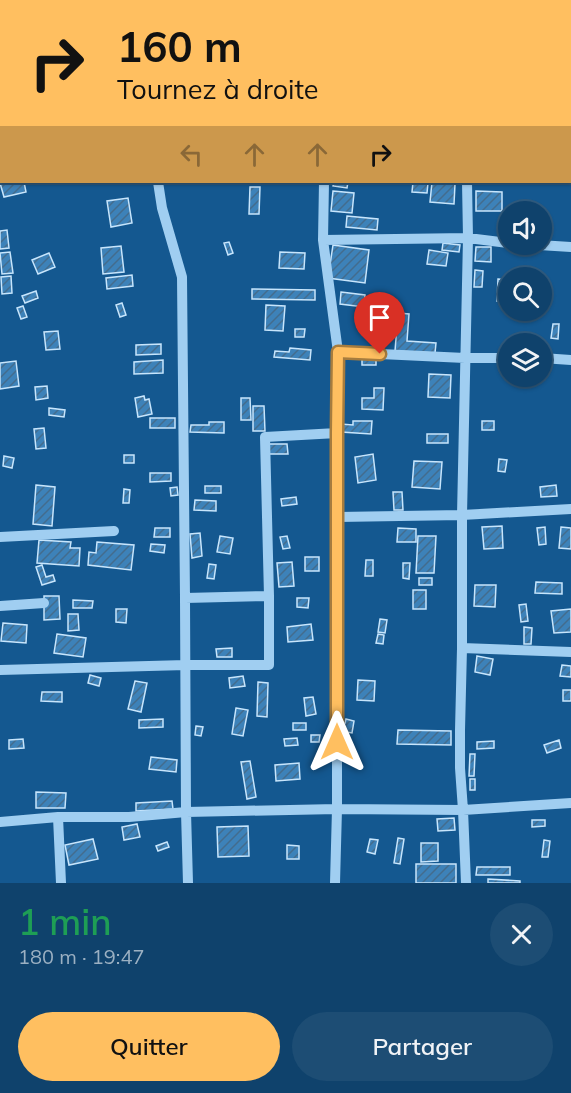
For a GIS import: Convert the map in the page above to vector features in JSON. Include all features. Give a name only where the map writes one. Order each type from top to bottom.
[{"type":"street","points":[[158,183],[162,208],[182,277],[188,883]]},
{"type":"street","points":[[324,183],[323,240],[338,352],[335,883]]},
{"type":"street","points":[[466,183],[468,238],[462,515],[460,768],[464,810],[466,883]]},
{"type":"street","points":[[323,240],[468,238],[498,242]]},
{"type":"street","points":[[552,246],[571,247]]},
{"type":"street","points":[[338,352],[498,358]]},
{"type":"street","points":[[552,359],[571,360]]},
{"type":"street","points":[[0,670],[270,665],[265,436],[337,433]]},
{"type":"street","points":[[338,517],[462,515],[571,509]]},
{"type":"street","points":[[0,537],[114,531]]},
{"type":"street","points":[[185,598],[269,596]]},
{"type":"street","points":[[0,606],[44,603]]},
{"type":"street","points":[[462,648],[571,652]]},
{"type":"street","points":[[0,822],[186,812],[337,809],[464,810],[571,803]]},
{"type":"street","points":[[58,818],[61,883]]},
{"type":"building","points":[[0,183],[24,183],[26,192],[4,197]]},
{"type":"building","points":[[334,183],[348,183],[347,188],[333,186]]},
{"type":"building","points":[[413,183],[428,183],[427,193],[412,192]]},
{"type":"building","points":[[432,183],[455,184],[454,204],[430,202]]},
{"type":"building","points":[[250,187],[260,187],[259,214],[249,214]]},
{"type":"building","points":[[333,191],[354,193],[352,213],[331,211]]},
{"type":"building","points":[[476,191],[502,192],[502,201],[498,201],[498,211],[476,211]]},
{"type":"building","points":[[128,198],[132,223],[111,227],[107,201]]},
{"type":"building","points":[[347,216],[378,219],[377,230],[346,227]]},
{"type":"building","points":[[7,230],[9,248],[0,249],[0,231]]},
{"type":"building","points":[[229,242],[233,253],[228,255],[224,243]]},
{"type":"building","points":[[443,243],[460,245],[459,252],[442,250]]},
{"type":"building","points":[[333,245],[369,250],[365,283],[328,278]]},
{"type":"building","points":[[121,246],[124,272],[103,274],[101,248]]},
{"type":"building","points":[[476,247],[491,247],[491,262],[475,261]]},
{"type":"building","points":[[429,250],[448,253],[446,266],[427,264]]},
{"type":"building","points":[[10,252],[13,273],[2,274],[0,253]]},
{"type":"building","points":[[280,252],[305,253],[304,269],[279,268]]},
{"type":"building","points":[[49,253],[55,267],[38,274],[32,260]]},
{"type":"building","points":[[475,270],[483,271],[482,287],[474,287]]},
{"type":"building","points":[[132,275],[133,286],[107,289],[106,278]]},
{"type":"building","points":[[11,276],[12,293],[2,294],[1,277]]},
{"type":"building","points":[[252,289],[315,290],[315,300],[252,299]]},
{"type":"building","points":[[36,291],[38,298],[25,303],[22,296]]},
{"type":"building","points":[[341,292],[365,295],[364,307],[340,304]]},
{"type":"building","points":[[122,303],[126,315],[120,317],[116,305]]},
{"type":"building","points":[[266,305],[285,306],[283,331],[265,330]]},
{"type":"building","points":[[23,306],[27,317],[21,319],[17,308]]},
{"type":"building","points":[[398,313],[409,314],[407,341],[436,343],[435,353],[395,351]]},
{"type":"building","points":[[553,324],[559,324],[558,339],[552,338]]},
{"type":"building","points":[[295,329],[305,329],[304,337],[295,337]]},
{"type":"building","points":[[58,331],[60,349],[46,350],[44,332]]},
{"type":"building","points":[[161,344],[161,354],[136,355],[136,345]]},
{"type":"building","points":[[290,348],[311,350],[310,360],[274,357],[275,351],[289,352]]},
{"type":"building","points":[[362,358],[376,358],[376,365],[362,365]]},
{"type":"building","points":[[163,360],[163,373],[134,374],[134,362]]},
{"type":"building","points":[[16,361],[19,386],[0,389],[0,363]]},
{"type":"building","points":[[429,374],[451,375],[450,398],[428,397]]},
{"type":"building","points":[[47,386],[48,398],[36,400],[35,387]]},
{"type":"building","points":[[374,388],[384,388],[383,410],[362,409],[362,398],[374,398]]},
{"type":"building","points":[[144,396],[145,400],[149,399],[152,414],[138,417],[135,398]]},
{"type":"building","points":[[241,398],[250,398],[251,420],[241,420]]},
{"type":"building","points":[[253,406],[264,406],[265,431],[253,431]]},
{"type":"building","points":[[49,408],[65,410],[64,417],[49,415]]},
{"type":"building","points":[[150,418],[175,418],[175,428],[150,428]]},
{"type":"building","points":[[353,421],[372,421],[371,434],[341,432],[341,424],[353,425]]},
{"type":"building","points":[[482,421],[494,421],[494,430],[482,430]]},
{"type":"building","points":[[209,422],[224,422],[224,433],[190,432],[191,425],[209,425]]},
{"type":"building","points":[[44,428],[46,448],[36,449],[34,429]]},
{"type":"building","points":[[427,434],[448,434],[448,443],[427,443]]},
{"type":"building","points":[[268,444],[287,444],[288,454],[268,454]]},
{"type":"building","points":[[373,454],[376,480],[358,483],[355,457]]},
{"type":"building","points":[[124,455],[134,455],[134,463],[124,463]]},
{"type":"building","points":[[4,456],[14,458],[12,468],[3,466]]},
{"type":"building","points":[[499,459],[507,460],[505,472],[498,471]]},
{"type":"building","points":[[414,461],[442,462],[440,489],[412,487]]},
{"type":"building","points":[[150,473],[171,473],[171,481],[150,482]]},
{"type":"building","points":[[36,485],[55,487],[52,526],[33,524]]},
{"type":"building","points":[[556,485],[557,496],[541,497],[540,487]]},
{"type":"building","points":[[205,486],[221,486],[221,493],[205,493]]},
{"type":"building","points":[[177,487],[178,495],[171,496],[170,488]]},
{"type":"building","points":[[124,489],[130,490],[129,503],[123,503]]},
{"type":"building","points":[[393,492],[402,492],[403,510],[394,510]]},
{"type":"building","points":[[296,497],[297,504],[282,506],[281,499]]},
{"type":"building","points":[[195,500],[216,501],[216,511],[194,510]]},
{"type":"building","points":[[502,526],[503,548],[484,549],[482,527]]},
{"type":"building","points":[[545,527],[546,544],[539,545],[537,528]]},
{"type":"building","points":[[561,527],[571,528],[571,549],[559,548]]},
{"type":"building","points":[[155,528],[170,528],[170,537],[154,537]]},
{"type":"building","points":[[398,528],[416,529],[416,542],[397,542]]},
{"type":"building","points":[[200,533],[202,556],[192,558],[190,534]]},
{"type":"building","points":[[220,536],[233,538],[230,554],[217,552]]},
{"type":"building","points":[[287,536],[290,548],[283,549],[280,537]]},
{"type":"building","points":[[418,536],[436,536],[434,573],[416,573]]},
{"type":"building","points":[[39,540],[71,542],[70,548],[80,548],[79,566],[37,563]]},
{"type":"building","points":[[97,542],[134,545],[131,570],[88,565],[89,552],[96,553]]},
{"type":"building","points":[[151,544],[165,545],[164,553],[150,551]]},
{"type":"building","points":[[305,557],[319,557],[319,571],[305,571]]},
{"type":"building","points":[[366,560],[373,560],[373,576],[365,576]]},
{"type":"building","points":[[292,562],[294,586],[279,587],[277,563]]},
{"type":"building","points":[[403,563],[410,563],[409,579],[403,578]]},
{"type":"building","points":[[209,564],[216,565],[214,579],[207,578]]},
{"type":"building","points":[[42,565],[46,577],[53,575],[55,581],[42,585],[36,567]]},
{"type":"building","points":[[419,578],[432,578],[432,585],[419,585]]},
{"type":"building","points":[[536,582],[562,583],[562,594],[535,593]]},
{"type":"building","points":[[475,585],[496,585],[495,607],[474,606]]},
{"type":"building","points":[[413,590],[426,590],[426,609],[413,609]]},
{"type":"building","points":[[44,596],[59,596],[60,619],[44,620]]},
{"type":"building","points":[[297,598],[309,598],[308,608],[297,607]]},
{"type":"building","points":[[73,600],[93,601],[92,608],[73,608]]},
{"type":"building","points":[[526,604],[528,621],[521,622],[519,605]]},
{"type":"building","points":[[116,609],[127,609],[126,623],[116,622]]},
{"type":"building","points":[[571,609],[571,632],[554,633],[551,611]]},
{"type":"building","points":[[68,614],[78,614],[79,630],[68,631]]},
{"type":"building","points":[[380,619],[387,620],[385,633],[378,632]]},
{"type":"building","points":[[3,623],[27,625],[26,643],[1,641]]},
{"type":"building","points":[[311,624],[313,640],[288,642],[287,627]]},
{"type":"building","points":[[524,627],[532,628],[531,644],[524,644]]},
{"type":"building","points":[[57,634],[86,638],[83,657],[54,653]]},
{"type":"building","points":[[378,634],[384,635],[383,644],[376,643]]},
{"type":"building","points":[[232,648],[232,657],[217,657],[216,649]]},
{"type":"building","points":[[477,656],[493,659],[490,675],[475,672]]},
{"type":"building","points":[[562,665],[571,666],[571,677],[560,676]]},
{"type":"building","points":[[90,675],[101,678],[99,686],[88,683]]},
{"type":"building","points":[[243,676],[245,686],[230,688],[229,678]]},
{"type":"building","points":[[358,680],[375,681],[374,701],[357,700]]},
{"type":"building","points":[[135,681],[147,683],[141,712],[128,709]]},
{"type":"building","points":[[258,682],[268,683],[267,717],[257,716]]},
{"type":"building","points":[[563,690],[571,690],[571,701],[563,701]]},
{"type":"building","points":[[42,692],[62,692],[62,702],[41,701]]},
{"type":"building","points":[[313,697],[316,714],[306,716],[304,698]]},
{"type":"building","points":[[236,708],[248,710],[243,736],[232,734]]},
{"type":"building","points":[[163,719],[163,727],[139,728],[139,720]]},
{"type":"building","points":[[346,719],[354,721],[352,733],[340,731],[341,722],[345,723]]},
{"type":"building","points":[[293,723],[306,723],[306,730],[293,730]]},
{"type":"building","points":[[196,726],[203,727],[201,736],[195,735]]},
{"type":"building","points":[[398,730],[451,731],[451,745],[397,744]]},
{"type":"building","points":[[311,735],[320,735],[319,742],[311,742]]},
{"type":"building","points":[[297,738],[298,745],[285,746],[284,739]]},
{"type":"building","points":[[23,739],[24,748],[9,749],[9,740]]},
{"type":"building","points":[[559,740],[561,748],[547,753],[544,745]]},
{"type":"building","points":[[494,741],[494,748],[477,749],[477,742]]},
{"type":"building","points":[[470,754],[475,754],[474,776],[469,776]]},
{"type":"building","points":[[151,757],[177,760],[176,772],[149,769]]},
{"type":"building","points":[[250,761],[256,797],[247,799],[241,762]]},
{"type":"building","points":[[299,763],[300,779],[276,781],[275,765]]},
{"type":"building","points":[[470,779],[475,779],[475,790],[470,790]]},
{"type":"building","points":[[36,792],[66,793],[65,808],[36,808]]},
{"type":"building","points":[[172,801],[173,809],[136,811],[136,803]]},
{"type":"building","points":[[454,818],[455,830],[438,831],[437,819]]},
{"type":"building","points":[[532,820],[545,820],[545,826],[532,827]]},
{"type":"building","points":[[137,824],[140,837],[124,840],[122,827]]},
{"type":"building","points":[[248,826],[249,856],[218,857],[217,827]]},
{"type":"building","points":[[398,838],[404,839],[400,864],[394,863]]},
{"type":"building","points":[[93,839],[98,859],[69,865],[65,845]]},
{"type":"building","points":[[370,839],[378,840],[375,854],[367,852]]},
{"type":"building","points":[[544,840],[550,841],[548,857],[542,857]]},
{"type":"building","points":[[167,842],[169,847],[158,851],[156,846]]},
{"type":"building","points":[[421,843],[438,843],[438,861],[421,862]]},
{"type":"building","points":[[287,845],[299,846],[299,859],[287,859]]},
{"type":"building","points":[[416,864],[456,864],[456,883],[416,883]]},
{"type":"building","points":[[477,867],[510,867],[510,875],[476,875]]},
{"type":"building","points":[[488,879],[520,881],[520,883],[488,883]]},
{"type":"route","points":[[337,742],[338,352],[380,354]]}]
